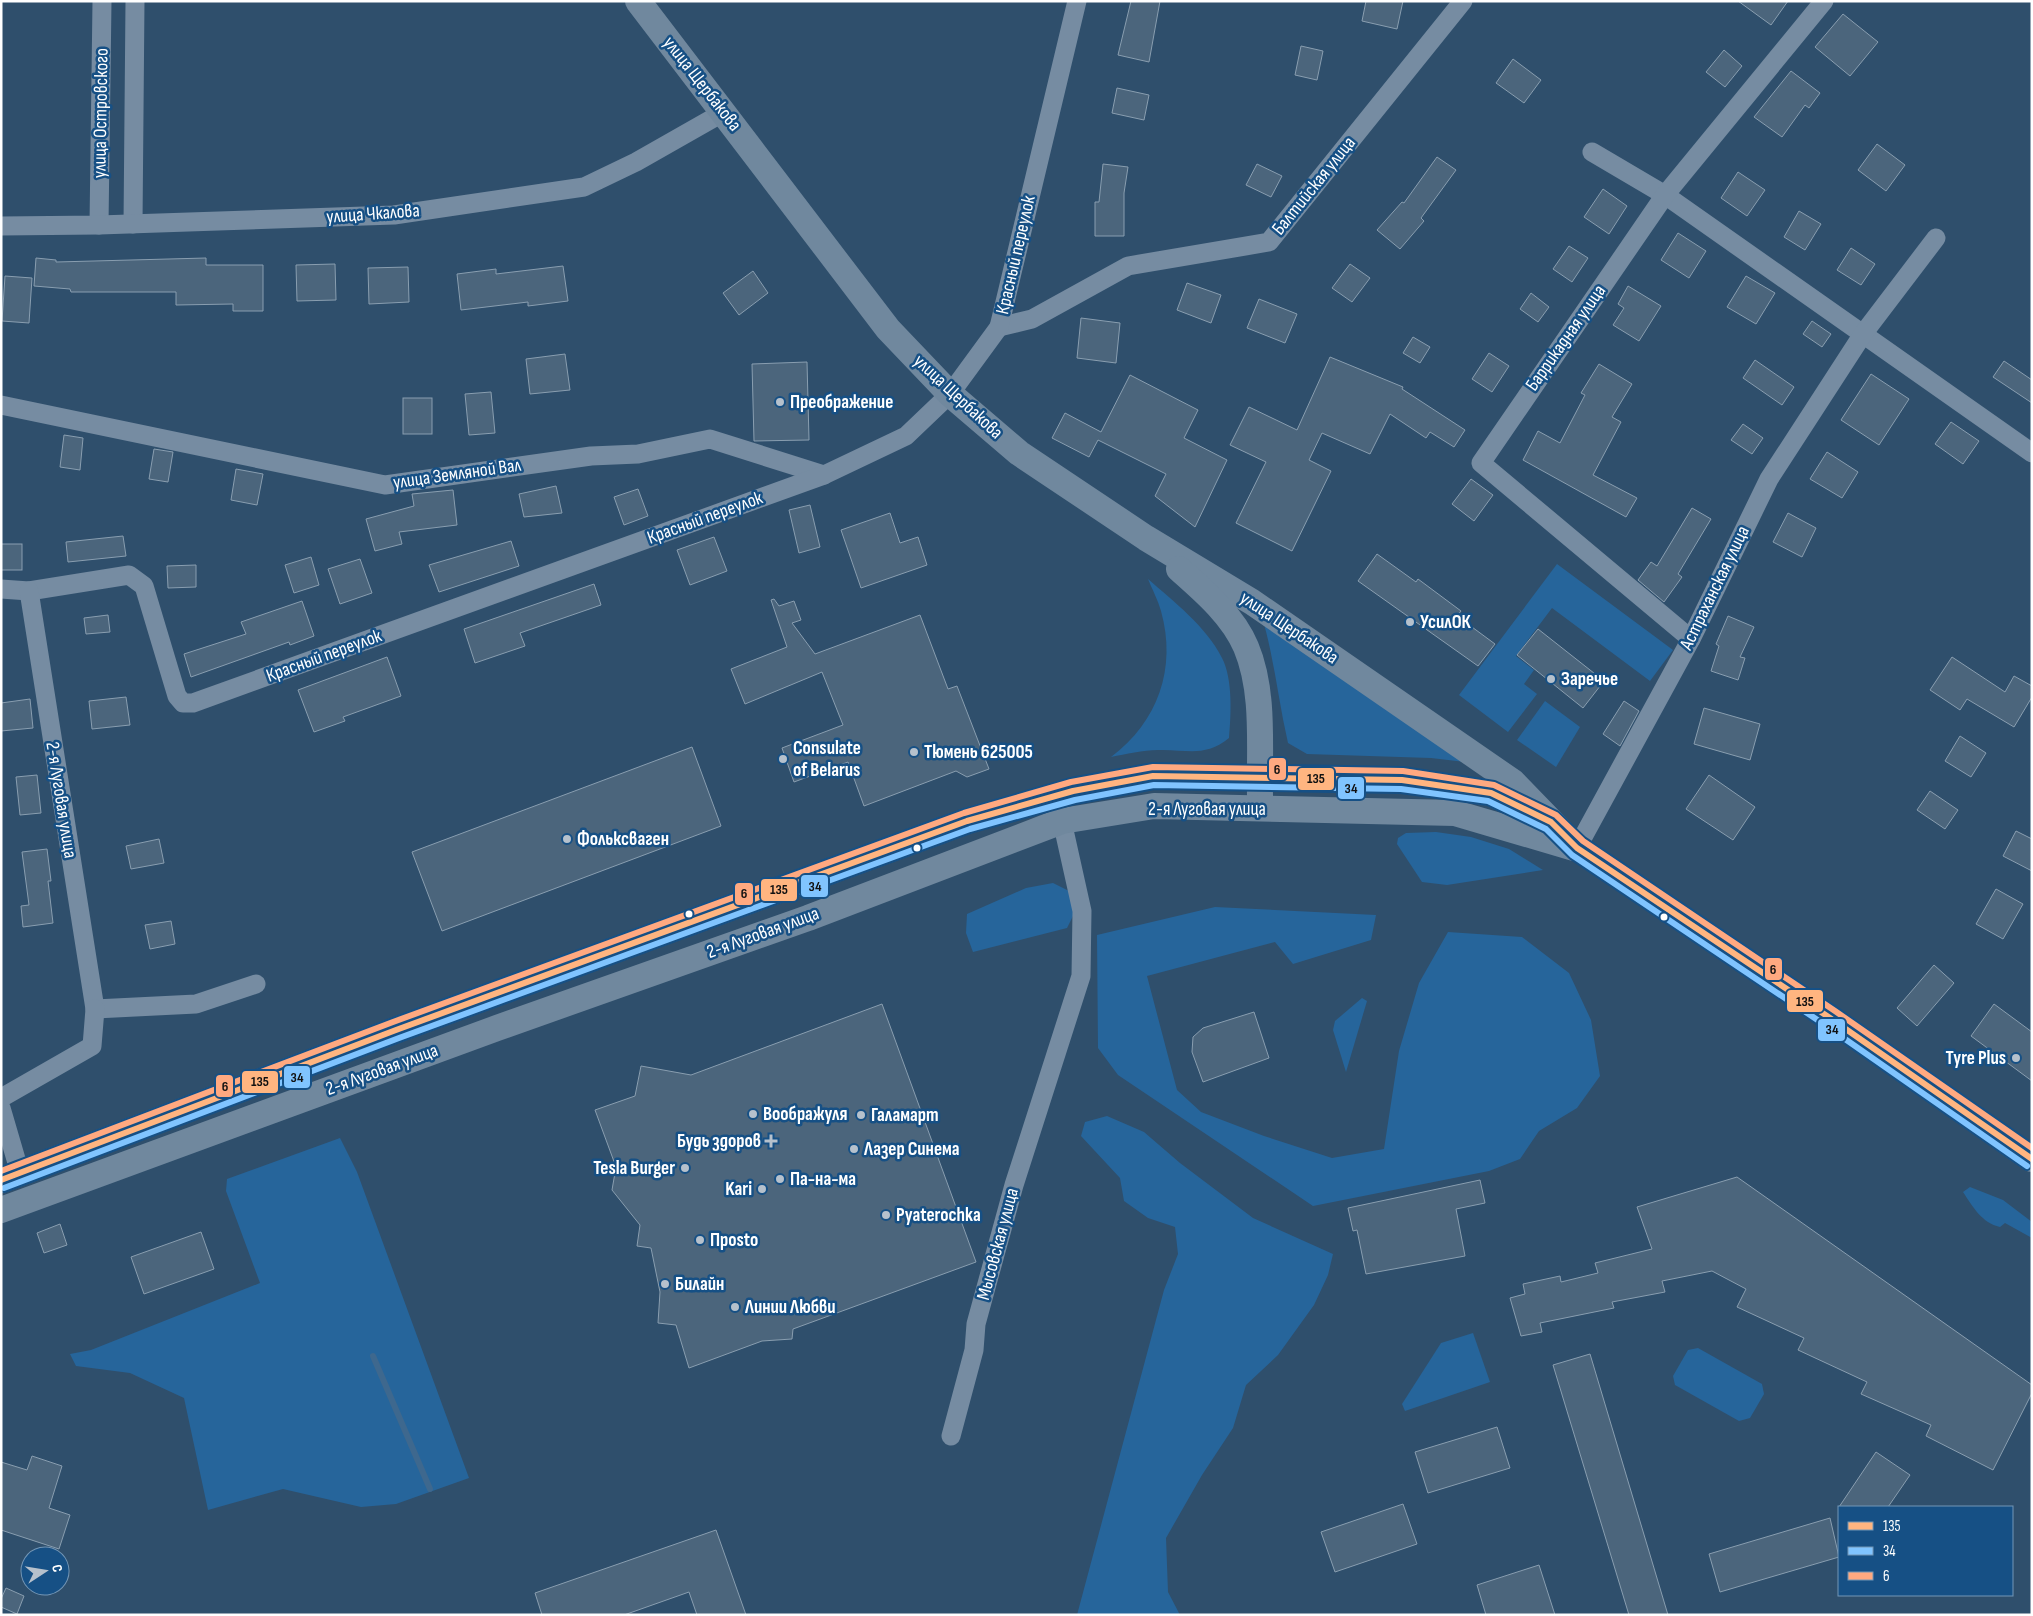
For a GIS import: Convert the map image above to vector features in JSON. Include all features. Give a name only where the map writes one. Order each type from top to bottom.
[{"type":"main road","name":"улица Щербакова","points":[[638,1],[888,329],[950,394],[1019,453],[1146,538],[1252,602],[1513,782],[1577,848],[1830,1018],[2032,1159]]},
{"type":"main road","points":[[1146,538],[1229,618],[1246,647],[1255,682],[1259,716],[1260,809]]},
{"type":"main road","name":"2-я Луговая улица","points":[[10,1177],[396,1030],[967,821],[1073,791],[1153,776],[1402,780],[1491,793],[1552,822]]},
{"type":"main road","name":"2-я Луговая улица","points":[[1,1210],[497,1028],[808,918],[1062,821],[1154,806],[1454,813],[1577,848]]},
{"type":"street","name":"улица Островского","points":[[99,225],[102,1]]},
{"type":"street","name":"улица Островского","points":[[133,224],[135,1]]},
{"type":"street","name":"Красный переулок","points":[[29,591],[129,575],[144,586],[178,696],[184,702],[193,703],[824,475],[906,436],[950,394],[999,326],[1077,1]]},
{"type":"street","name":"Балтийская улица","points":[[999,326],[1032,319],[1128,266],[1269,242],[1463,1]]},
{"type":"street","name":"Баррикадная улица","points":[[1691,638],[1481,463],[1665,195],[1824,1]]},
{"type":"street","name":"улица Чкалова","points":[[1,226],[99,225],[394,215],[584,187],[636,162],[724,112]]},
{"type":"street","points":[[1592,152],[1665,195],[2032,453]]},
{"type":"street","name":"Астраханская улица","points":[[1577,848],[1691,638],[1769,479],[1863,334],[1936,238]]},
{"type":"street","name":"улица Земляной Вал","points":[[1,405],[385,485],[590,456],[638,454],[710,439],[824,475]]},
{"type":"street","points":[[1,589],[29,591]]},
{"type":"street","name":"2-я Луговая улица","points":[[1,1098],[92,1046],[95,1009],[29,591]]},
{"type":"street","name":"Мысовская улица","points":[[951,1436],[974,1350],[976,1324],[1014,1186],[1081,976],[1082,911],[1062,821]]},
{"type":"street","points":[[95,1009],[196,1004],[256,984]]},
{"type":"street","name":"2-я Луговая улица","points":[[1,1108],[10,1177]]},
{"type":"shaded area","points":[[1557,564],[1673,650],[1650,681],[1552,608],[1516,656],[1534,670],[1524,684],[1537,694],[1508,732],[1459,695]]},
{"type":"shaded area","points":[[1148,579],[1198,625],[1222,658],[1230,686],[1229,738],[1220,744],[1203,750],[1152,750],[1111,757],[1141,727],[1152,710],[1160,692],[1165,673],[1167,653],[1165,632],[1160,607]]},
{"type":"shaded area","points":[[1264,624],[1465,762],[1431,758],[1307,754],[1288,743]]},
{"type":"shaded area","points":[[1545,701],[1580,727],[1556,767],[1517,740]]},
{"type":"shaded area","points":[[1436,832],[1471,837],[1509,849],[1543,870],[1447,885],[1422,882],[1397,844],[1398,838],[1406,833]]},
{"type":"shaded area","points":[[1053,883],[1069,891],[1076,910],[1067,928],[973,952],[966,933],[967,914],[1026,888]]},
{"type":"shaded area","points":[[1215,907],[1376,915],[1371,940],[1293,964],[1275,942],[1147,976],[1177,1090],[1201,1112],[1264,1136],[1332,1158],[1384,1149],[1399,1051],[1419,983],[1448,932],[1522,937],[1569,973],[1591,1020],[1600,1076],[1577,1108],[1539,1131],[1520,1159],[1489,1171],[1313,1206],[1118,1075],[1098,1048],[1097,935]]},
{"type":"shaded area","points":[[1362,998],[1367,1001],[1346,1072],[1333,1030],[1335,1021]]},
{"type":"shaded area","points":[[1107,1116],[1144,1132],[1180,1163],[1253,1218],[1333,1254],[1328,1275],[1314,1305],[1278,1355],[1246,1385],[1233,1428],[1202,1475],[1166,1538],[1168,1592],[1180,1615],[1077,1615],[1164,1290],[1178,1254],[1175,1227],[1148,1218],[1124,1201],[1120,1178],[1081,1136],[1085,1122]]},
{"type":"shaded area","points":[[340,1138],[357,1172],[469,1478],[396,1504],[361,1507],[283,1489],[208,1510],[184,1398],[130,1373],[76,1366],[70,1354],[91,1350],[260,1283],[226,1191],[227,1179]]},
{"type":"shaded area","points":[[1970,1187],[2003,1200],[2032,1222],[2032,1238],[2005,1223],[2000,1227],[1983,1218],[1974,1209],[1963,1192]]},
{"type":"shaded area","points":[[1473,1333],[1490,1382],[1405,1411],[1402,1404],[1441,1343]]},
{"type":"shaded area","points":[[1698,1348],[1762,1384],[1764,1394],[1750,1418],[1739,1421],[1675,1385],[1673,1376],[1688,1350]]},
{"type":"building","points":[[1131,1],[1160,1],[1149,62],[1118,55]]},
{"type":"building","points":[[1366,1],[1403,1],[1397,29],[1362,21]]},
{"type":"building","points":[[1738,1],[1788,1],[1771,25]]},
{"type":"building","points":[[1843,14],[1878,42],[1850,76],[1815,47]]},
{"type":"building","points":[[1301,46],[1323,51],[1317,80],[1295,75]]},
{"type":"building","points":[[1724,50],[1742,66],[1725,87],[1706,72]]},
{"type":"building","points":[[1513,59],[1541,80],[1524,103],[1496,83]]},
{"type":"building","points":[[1791,71],[1820,93],[1809,108],[1805,105],[1782,137],[1754,117]]},
{"type":"building","points":[[1117,88],[1149,95],[1144,120],[1112,113]]},
{"type":"building","points":[[1877,144],[1905,165],[1886,191],[1858,170]]},
{"type":"building","points":[[1437,157],[1456,170],[1421,218],[1424,221],[1400,249],[1377,230],[1402,202],[1404,203]]},
{"type":"building","points":[[1103,164],[1128,167],[1124,193],[1124,236],[1095,236],[1095,202],[1099,202]]},
{"type":"building","points":[[1257,164],[1282,176],[1271,197],[1246,185]]},
{"type":"building","points":[[1738,172],[1765,190],[1747,216],[1721,198]]},
{"type":"building","points":[[1603,189],[1627,206],[1609,234],[1584,217]]},
{"type":"building","points":[[1799,211],[1821,224],[1805,250],[1784,237]]},
{"type":"building","points":[[1678,233],[1706,251],[1689,278],[1661,260]]},
{"type":"building","points":[[1569,246],[1588,258],[1572,282],[1553,269]]},
{"type":"building","points":[[1851,248],[1875,264],[1861,285],[1837,270]]},
{"type":"building","points":[[36,258],[56,260],[56,262],[206,258],[206,265],[263,265],[263,311],[233,311],[233,304],[176,305],[176,292],[71,292],[70,289],[34,286]]},
{"type":"building","points":[[335,264],[336,300],[297,301],[296,265]]},
{"type":"building","points":[[1350,264],[1370,278],[1352,302],[1332,288]]},
{"type":"building","points":[[563,266],[568,301],[528,306],[528,302],[461,310],[457,274],[496,269],[496,274]]},
{"type":"building","points":[[408,267],[409,302],[369,304],[368,268]]},
{"type":"building","points":[[753,271],[768,293],[739,315],[723,293]]},
{"type":"building","points":[[5,276],[32,278],[29,323],[2,321]]},
{"type":"building","points":[[1746,276],[1775,293],[1756,324],[1727,307]]},
{"type":"building","points":[[1187,283],[1221,295],[1211,323],[1177,310]]},
{"type":"building","points":[[1628,286],[1661,306],[1639,341],[1613,325],[1624,308],[1618,304]]},
{"type":"building","points":[[1531,293],[1549,307],[1538,322],[1520,309]]},
{"type":"building","points":[[1259,299],[1297,314],[1285,343],[1247,328]]},
{"type":"building","points":[[1081,318],[1120,323],[1116,363],[1077,358]]},
{"type":"building","points":[[1812,321],[1831,334],[1822,347],[1803,334]]},
{"type":"building","points":[[1413,337],[1430,347],[1420,363],[1403,353]]},
{"type":"building","points":[[1489,353],[1509,366],[1492,392],[1472,379]]},
{"type":"building","points":[[565,354],[570,390],[530,394],[526,359]]},
{"type":"building","points":[[1330,357],[1403,387],[1402,389],[1465,430],[1454,447],[1430,432],[1426,438],[1390,414],[1370,454],[1322,433],[1309,460],[1331,471],[1292,551],[1236,523],[1266,462],[1230,445],[1249,407],[1297,430]]},
{"type":"building","points":[[1755,360],[1794,387],[1782,405],[1743,378]]},
{"type":"building","points":[[2004,361],[2032,380],[2032,403],[1993,377]]},
{"type":"building","name":"Преображение","points":[[807,362],[809,440],[754,441],[752,364]]},
{"type":"building","points":[[1599,364],[1632,384],[1612,417],[1621,422],[1593,475],[1637,498],[1626,517],[1523,460],[1538,431],[1560,443],[1585,395],[1581,393]]},
{"type":"building","points":[[1871,374],[1909,399],[1879,445],[1841,420]]},
{"type":"building","points":[[1130,375],[1198,410],[1184,438],[1227,460],[1195,527],[1155,496],[1166,474],[1098,440],[1089,457],[1052,438],[1065,413],[1101,432]]},
{"type":"building","points":[[491,392],[495,433],[469,435],[465,394]]},
{"type":"building","points":[[403,398],[432,398],[432,434],[403,434]]},
{"type":"building","points":[[1951,422],[1979,441],[1963,464],[1935,444]]},
{"type":"building","points":[[1743,424],[1763,438],[1752,454],[1731,440]]},
{"type":"building","points":[[64,435],[83,438],[80,470],[60,467]]},
{"type":"building","points":[[154,449],[173,452],[168,482],[149,479]]},
{"type":"building","points":[[1827,452],[1858,472],[1842,498],[1810,479]]},
{"type":"building","points":[[236,469],[263,474],[257,505],[231,500]]},
{"type":"building","points":[[1471,479],[1493,495],[1474,521],[1452,504]]},
{"type":"building","points":[[556,486],[562,513],[524,517],[519,494]]},
{"type":"building","points":[[638,489],[648,516],[624,525],[614,497]]},
{"type":"building","points":[[453,490],[457,525],[399,532],[402,544],[375,551],[366,519],[414,506],[412,494]]},
{"type":"building","points":[[810,505],[820,547],[799,553],[789,510]]},
{"type":"building","points":[[1692,508],[1711,519],[1678,574],[1682,577],[1664,602],[1638,580],[1651,562],[1657,566]]},
{"type":"building","points":[[890,513],[900,543],[918,537],[927,565],[861,588],[841,530]]},
{"type":"building","points":[[1788,513],[1816,528],[1802,557],[1773,542]]},
{"type":"building","points":[[123,536],[126,556],[68,562],[66,542]]},
{"type":"building","points":[[714,537],[727,571],[690,585],[677,550]]},
{"type":"building","points":[[511,541],[519,566],[439,592],[429,565]]},
{"type":"building","points":[[1,544],[22,544],[22,570],[1,570]]},
{"type":"building","points":[[1377,554],[1416,582],[1418,579],[1461,611],[1457,616],[1495,644],[1478,666],[1358,581]]},
{"type":"building","points":[[311,557],[319,585],[294,593],[285,565]]},
{"type":"building","points":[[360,559],[372,593],[340,604],[328,569]]},
{"type":"building","points":[[196,565],[196,587],[168,588],[167,566]]},
{"type":"building","points":[[594,584],[601,605],[520,633],[525,646],[475,663],[464,629]]},
{"type":"building","points":[[774,599],[779,606],[794,601],[801,620],[792,623],[815,654],[920,615],[948,689],[957,686],[989,769],[967,777],[956,771],[864,806],[848,762],[794,782],[782,748],[843,725],[822,672],[745,704],[731,669],[787,647],[771,600]]},
{"type":"building","points":[[302,601],[314,636],[290,645],[289,642],[191,677],[184,654],[246,634],[241,622]]},
{"type":"building","points":[[108,615],[110,632],[86,634],[84,618]]},
{"type":"building","points":[[1728,616],[1754,627],[1740,657],[1745,658],[1738,680],[1711,671],[1719,646],[1716,644]]},
{"type":"building","points":[[1538,629],[1604,681],[1583,708],[1517,655]]},
{"type":"building","points":[[387,657],[401,696],[343,717],[345,721],[314,732],[298,690]]},
{"type":"building","points":[[1952,657],[2005,692],[2014,676],[2032,686],[2032,697],[2014,727],[1967,699],[1960,710],[1930,690]]},
{"type":"building","points":[[126,697],[130,725],[92,729],[89,701]]},
{"type":"building","points":[[30,699],[33,728],[1,731],[1,703]]},
{"type":"building","points":[[1624,701],[1639,711],[1620,746],[1603,734]]},
{"type":"building","points":[[1704,708],[1760,724],[1750,760],[1694,744]]},
{"type":"building","points":[[1960,736],[1986,753],[1971,777],[1945,761]]},
{"type":"building","name":"Фольксваген","points":[[692,747],[721,826],[442,931],[412,852]]},
{"type":"building","points":[[37,775],[41,813],[20,815],[16,777]]},
{"type":"building","points":[[1709,775],[1755,807],[1733,840],[1686,809]]},
{"type":"building","points":[[1930,791],[1958,810],[1945,829],[1917,810]]},
{"type":"building","points":[[2016,831],[2032,839],[2032,871],[2003,856]]},
{"type":"building","points":[[159,839],[164,863],[131,869],[126,846]]},
{"type":"building","points":[[47,849],[51,881],[48,881],[53,923],[23,927],[21,906],[29,905],[22,852]]},
{"type":"building","points":[[1996,889],[2023,904],[2003,939],[1976,924]]},
{"type":"building","points":[[171,921],[175,944],[150,949],[145,925]]},
{"type":"building","points":[[1934,965],[1954,983],[1917,1026],[1897,1008]]},
{"type":"building","name":"Па-на-ма","points":[[882,1004],[976,1262],[793,1329],[792,1339],[762,1341],[689,1368],[676,1325],[658,1323],[660,1292],[651,1248],[637,1246],[640,1225],[612,1190],[616,1167],[595,1110],[635,1096],[641,1066],[691,1075]]},
{"type":"building","name":"Tyre Plus","points":[[1994,1004],[2032,1032],[2032,1081],[1971,1036]]},
{"type":"building","points":[[1254,1012],[1269,1058],[1203,1082],[1192,1052],[1193,1037],[1203,1028]]},
{"type":"building","points":[[1737,1177],[2032,1385],[2032,1393],[1993,1470],[1926,1436],[1931,1425],[1861,1394],[1867,1382],[1798,1350],[1804,1338],[1737,1307],[1746,1289],[1712,1271],[1662,1281],[1665,1292],[1612,1302],[1614,1308],[1540,1323],[1542,1332],[1521,1336],[1510,1298],[1525,1294],[1523,1284],[1560,1276],[1561,1282],[1598,1273],[1595,1263],[1652,1249],[1637,1207]]},
{"type":"building","points":[[1480,1180],[1485,1203],[1456,1209],[1465,1256],[1366,1274],[1357,1230],[1353,1231],[1348,1208]]},
{"type":"building","points":[[60,1224],[67,1245],[44,1253],[37,1233]]},
{"type":"building","points":[[201,1232],[214,1269],[144,1294],[131,1257]]},
{"type":"building","points":[[1590,1354],[1668,1615],[1629,1615],[1553,1365]]},
{"type":"building","points":[[1497,1427],[1510,1468],[1428,1493],[1415,1452]]},
{"type":"building","points":[[1876,1452],[1910,1475],[1889,1506],[1840,1506]]},
{"type":"building","points":[[32,1456],[62,1466],[49,1508],[70,1515],[60,1546],[50,1546],[1,1530],[1,1462],[27,1470]]},
{"type":"building","points":[[1403,1504],[1417,1544],[1335,1572],[1321,1532]]},
{"type":"building","points":[[1830,1518],[1838,1557],[1720,1592],[1709,1554]]},
{"type":"building","points":[[716,1530],[746,1615],[697,1615],[689,1592],[624,1615],[542,1615],[535,1593]]},
{"type":"building","points":[[1539,1565],[1555,1615],[1486,1615],[1477,1585]]},
{"type":"building","points":[[6,1588],[20,1594],[20,1596],[24,1596],[17,1614],[1,1607],[1,1599]]},
{"type":"waterway","points":[[373,1356],[430,1489]]},
{"type":"transit line","name":"6","points":[[1,1171],[393,1022],[964,813],[1071,782],[1153,767],[1403,771],[1494,785],[1556,815],[1583,841],[1835,1011],[2032,1148]]},
{"type":"transit line","name":"135","points":[[1,1180],[396,1030],[967,821],[1073,791],[1153,776],[1402,780],[1491,793],[1551,822],[1577,848],[1830,1018],[2032,1159]]},
{"type":"transit line","name":"34","points":[[4,1188],[399,1038],[970,829],[1075,800],[1154,785],[1401,789],[1488,801],[1546,829],[1572,855],[1825,1025],[2027,1166]]},
{"type":"place","name":"Преображение","points":[[780,402]]},
{"type":"place","name":"УсилОК","points":[[1410,622]]},
{"type":"place","name":"Заречье","points":[[1551,679]]},
{"type":"place","name":"Тюмень 625005","points":[[914,752]]},
{"type":"place","name":"Consulate of Belarus","points":[[783,759]]},
{"type":"place","name":"Фольксваген","points":[[567,839]]},
{"type":"place","name":"Tyre Plus","points":[[2016,1058]]},
{"type":"place","name":"Воображуля","points":[[753,1114]]},
{"type":"place","name":"Галамарт","points":[[861,1115]]},
{"type":"place","name":"Будь здоров","points":[[771,1141]]},
{"type":"place","name":"Лазер Синема","points":[[854,1149]]},
{"type":"place","name":"Tesla Burger","points":[[685,1168]]},
{"type":"place","name":"Па-на-ма","points":[[780,1179]]},
{"type":"place","name":"Kari","points":[[762,1189]]},
{"type":"place","name":"Pyaterochka","points":[[886,1215]]},
{"type":"place","name":"Проsto","points":[[700,1240]]},
{"type":"place","name":"Билайн","points":[[665,1284]]},
{"type":"place","name":"Линии Любви","points":[[735,1307]]}]
